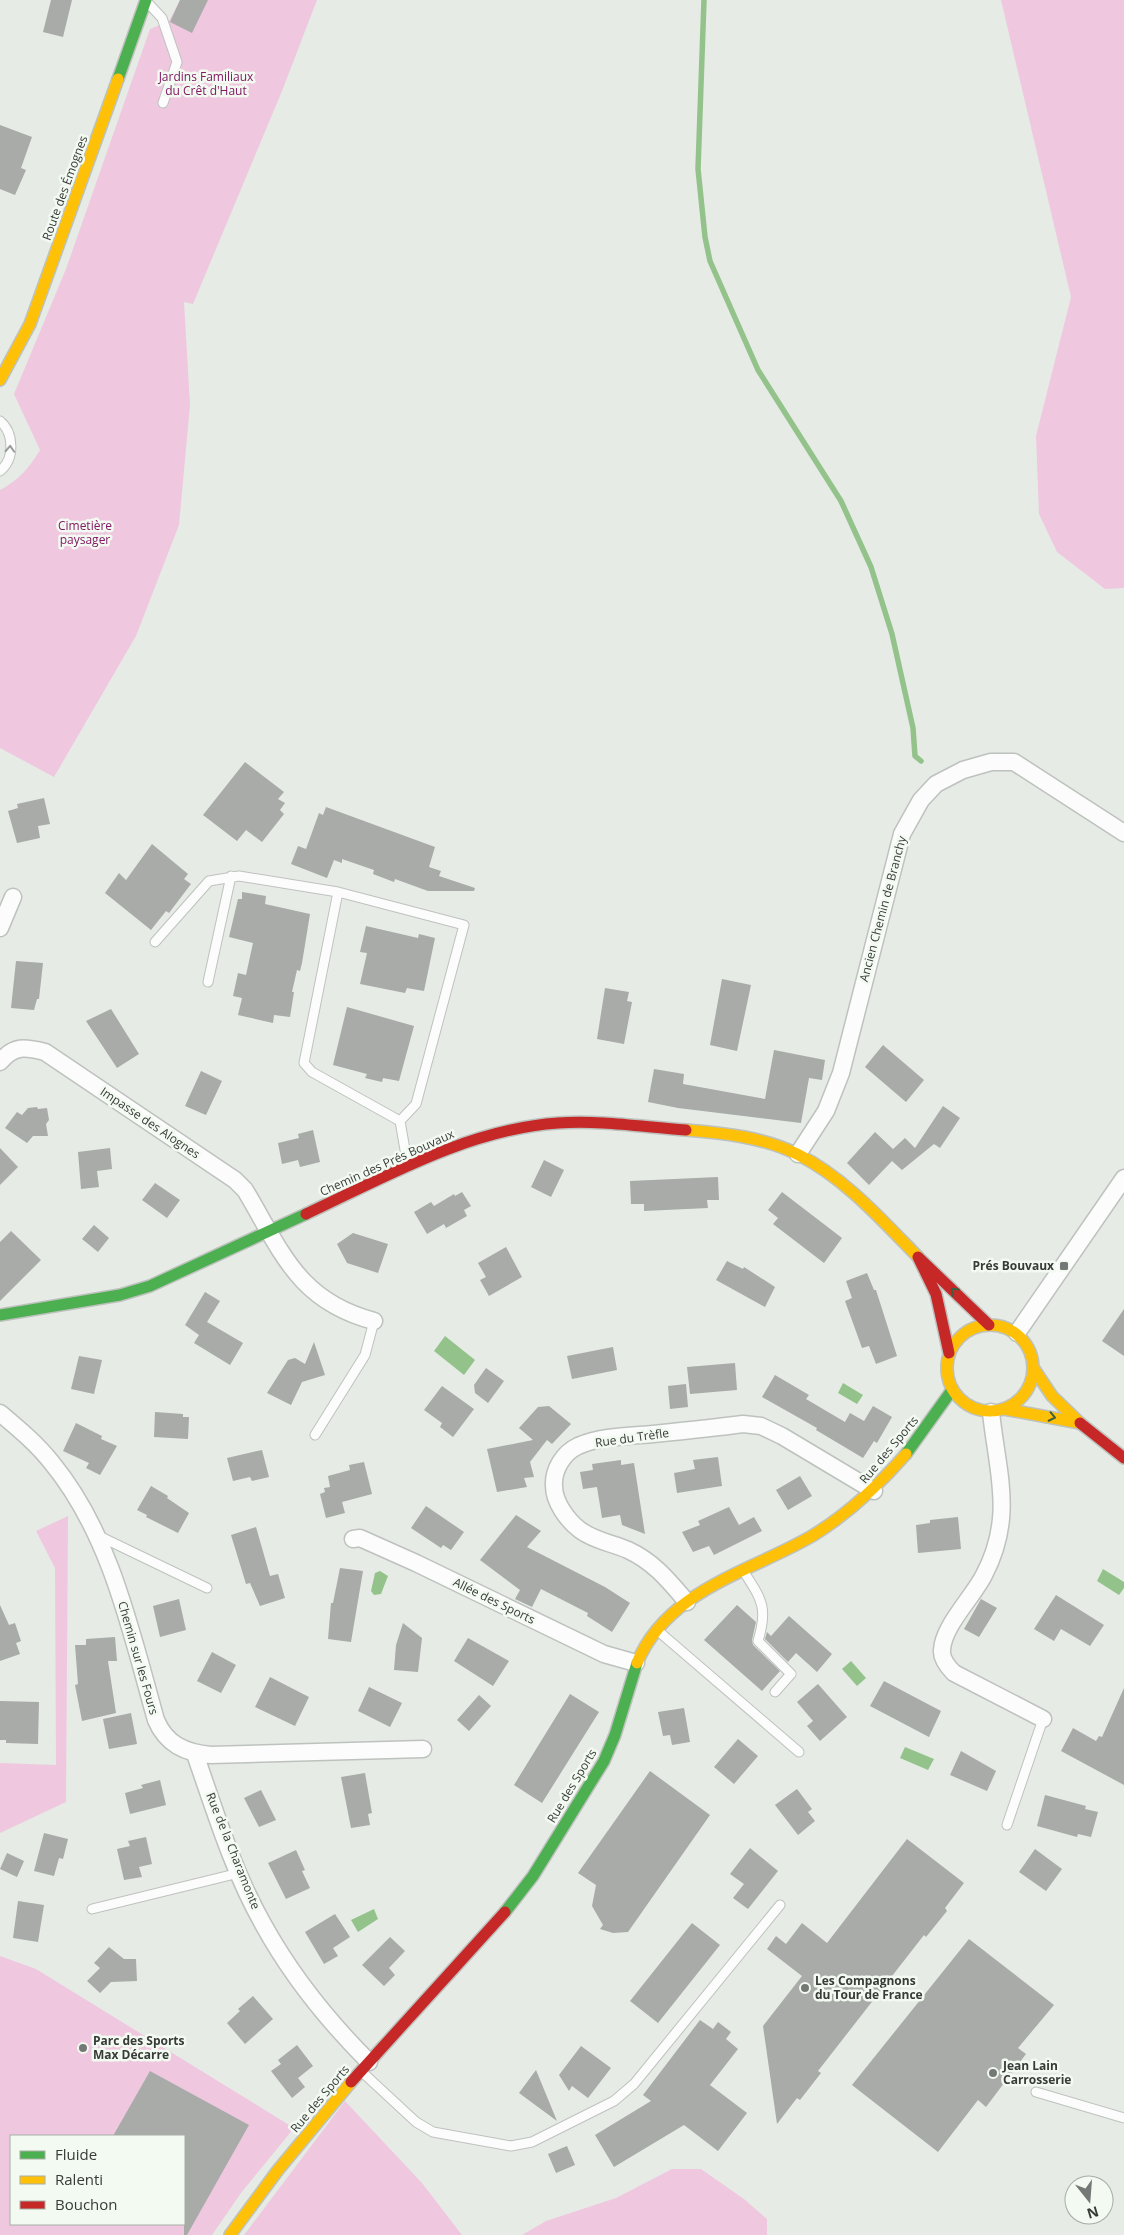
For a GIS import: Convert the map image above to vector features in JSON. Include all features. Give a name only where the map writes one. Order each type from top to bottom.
[{"type":"street","name":"Route des Émognes","points":[[0,380],[30,324],[146,0]]},
{"type":"street","name":"Ancien Chemin de Branchy","points":[[798,1154],[826,1110],[840,1073],[902,834],[921,800],[936,784],[964,770],[991,762],[1014,762],[1124,833]]},
{"type":"street","points":[[0,928],[13,897]]},
{"type":"street","name":"Impasse des Alognes","points":[[3,1052],[28,1048],[45,1052],[235,1180],[246,1190],[291,1268],[311,1291],[350,1315],[374,1321]]},
{"type":"street","name":"Chemin des Prés Bouvaux","points":[[0,1315],[120,1295],[150,1286],[439,1152],[496,1133],[543,1124],[630,1126],[690,1130],[744,1138],[779,1146],[798,1154],[844,1187],[892,1230],[990,1325]]},
{"type":"street","points":[[1017,1334],[1124,1178]]},
{"type":"street","points":[[918,1257],[936,1294],[949,1352]]},
{"type":"street","points":[[997,1410],[1022,1397],[1030,1385],[1034,1369],[1032,1356],[1026,1344],[1008,1328],[990,1325],[975,1326],[957,1338],[949,1352],[946,1368],[952,1390],[968,1406],[1080,1423]]},
{"type":"street","points":[[1034,1369],[1052,1396],[1080,1423],[1124,1458]]},
{"type":"street","name":"Rue des Sports","points":[[230,2235],[279,2170],[365,2066],[494,1925],[530,1881],[609,1750],[636,1663],[657,1630],[687,1602],[719,1583],[813,1535],[860,1503],[874,1491],[937,1413],[952,1390]]},
{"type":"street","points":[[997,1410],[1004,1498],[998,1538],[985,1575],[945,1636],[941,1652],[946,1664],[954,1673],[1043,1719]]},
{"type":"street","name":"Chemin sur les Fours","points":[[0,1413],[33,1441],[53,1463],[71,1488],[96,1535],[124,1608],[160,1731],[181,1749],[195,1754],[423,1749]]},
{"type":"street","name":"Rue du Trèfle","points":[[687,1602],[661,1571],[645,1558],[626,1549],[595,1540],[578,1529],[564,1512],[554,1496],[553,1479],[565,1456],[578,1446],[611,1438],[752,1425],[761,1426],[782,1436],[874,1491]]},
{"type":"street","name":"Allée des Sports","points":[[353,1539],[360,1538],[416,1563],[604,1654],[636,1663]]},
{"type":"street","name":"Rue de la Charamonte","points":[[195,1754],[239,1873],[263,1924],[322,2012],[365,2066]]},
{"type":"lane","points":[[146,0],[162,18],[177,62],[163,103]]},
{"type":"lane","points":[[0,421],[10,436],[11,447],[10,459],[0,471]]},
{"type":"lane","points":[[208,982],[231,876]]},
{"type":"lane","points":[[155,942],[209,881],[231,876],[338,892],[464,925],[416,1104],[400,1121]]},
{"type":"lane","points":[[338,892],[304,1063],[312,1072],[400,1121]]},
{"type":"lane","points":[[400,1121],[408,1167]]},
{"type":"lane","points":[[316,1435],[365,1355],[374,1321]]},
{"type":"lane","points":[[96,1535],[207,1588]]},
{"type":"lane","points":[[744,1571],[761,1598],[764,1607],[764,1623],[758,1641],[791,1674],[774,1692]]},
{"type":"lane","points":[[657,1630],[798,1752]]},
{"type":"lane","points":[[1007,1825],[1043,1719]]},
{"type":"lane","points":[[92,1909],[239,1873]]},
{"type":"lane","points":[[365,2066],[416,2122],[433,2132],[494,2145],[511,2146],[532,2142],[614,2101],[634,2084],[780,1905]]},
{"type":"lane","points":[[1036,2092],[1124,2118]]},
{"type":"green space","name":"Cimetière paysager","points":[[180,0],[317,0],[282,91],[193,304],[184,302],[190,405],[179,525],[136,636],[54,777],[0,748],[0,490],[23,473],[40,450],[14,394],[66,269],[150,29],[169,21]]},
{"type":"green space","points":[[1001,0],[1124,0],[1124,588],[1105,589],[1057,552],[1039,514],[1036,436],[1071,297]]},
{"type":"green space","points":[[68,1516],[66,1802],[0,1833],[0,1763],[56,1765],[55,1568],[36,1531]]},
{"type":"green space","name":"Parc des Sports Max Décarre","points":[[0,1956],[36,1969],[294,2128],[241,2193],[212,2235],[0,2235]]},
{"type":"green space","points":[[345,2101],[422,2183],[462,2235],[244,2235]]},
{"type":"green space","points":[[672,2169],[701,2169],[744,2199],[767,2219],[767,2235],[522,2235],[546,2221],[616,2198]]},
{"type":"shaded area","points":[[445,1336],[475,1360],[464,1375],[434,1351]]},
{"type":"shaded area","points":[[843,1383],[863,1395],[857,1404],[838,1393]]},
{"type":"shaded area","points":[[1103,1569],[1124,1582],[1124,1588],[1119,1595],[1097,1581]]},
{"type":"shaded area","points":[[380,1571],[388,1576],[381,1594],[374,1595],[371,1591],[375,1573]]},
{"type":"shaded area","points":[[851,1661],[866,1678],[857,1686],[842,1669]]},
{"type":"shaded area","points":[[905,1747],[934,1759],[928,1770],[900,1758]]},
{"type":"shaded area","points":[[374,1909],[378,1919],[358,1932],[351,1920]]},
{"type":"building","points":[[51,0],[72,0],[63,37],[43,32]]},
{"type":"building","points":[[180,0],[208,0],[192,33],[170,22]]},
{"type":"building","points":[[0,125],[32,137],[21,168],[26,170],[15,195],[0,189]]},
{"type":"building","points":[[245,762],[284,792],[278,799],[285,803],[280,810],[284,814],[262,842],[246,830],[237,841],[203,815]]},
{"type":"building","points":[[44,798],[50,824],[38,826],[40,838],[17,843],[8,811],[18,808],[17,804]]},
{"type":"building","points":[[326,807],[435,847],[429,867],[441,871],[439,876],[475,888],[474,891],[428,891],[395,879],[394,882],[373,874],[374,870],[342,859],[342,863],[334,860],[327,878],[291,864],[298,846],[306,849],[319,813],[323,815]]},
{"type":"building","points":[[152,844],[188,874],[184,879],[191,884],[169,913],[166,911],[151,930],[105,893],[119,873],[126,880]]},
{"type":"building","points":[[242,892],[266,896],[265,904],[310,914],[302,963],[300,971],[297,970],[292,992],[294,992],[290,1017],[274,1015],[273,1023],[238,1015],[242,998],[233,996],[238,973],[246,975],[253,943],[229,937],[238,899],[242,899]]},
{"type":"building","points":[[366,926],[418,938],[419,934],[435,938],[424,991],[407,988],[405,993],[360,984],[367,953],[360,952]]},
{"type":"building","points":[[16,961],[43,963],[39,999],[37,999],[34,1010],[11,1008]]},
{"type":"building","points":[[722,979],[751,985],[737,1051],[710,1045]]},
{"type":"building","points":[[605,988],[629,992],[627,1001],[632,1002],[624,1044],[597,1039]]},
{"type":"building","points":[[347,1007],[414,1026],[399,1081],[383,1078],[382,1082],[365,1078],[367,1074],[333,1065]]},
{"type":"building","points":[[111,1009],[139,1054],[117,1068],[86,1021]]},
{"type":"building","points":[[883,1045],[924,1080],[906,1102],[865,1067]]},
{"type":"building","points":[[774,1050],[825,1060],[822,1080],[809,1078],[801,1123],[678,1108],[648,1102],[654,1069],[684,1074],[683,1084],[765,1099]]},
{"type":"building","points":[[201,1071],[222,1081],[206,1115],[185,1106]]},
{"type":"building","points":[[943,1106],[960,1118],[940,1148],[934,1144],[902,1170],[892,1161],[869,1185],[847,1163],[875,1132],[893,1149],[905,1138],[915,1148]]},
{"type":"building","points":[[37,1107],[38,1109],[47,1108],[49,1120],[46,1124],[48,1136],[33,1136],[27,1143],[5,1128],[17,1112],[22,1115],[28,1108]]},
{"type":"building","points":[[313,1130],[320,1162],[300,1167],[298,1160],[282,1164],[278,1143],[299,1138],[298,1134]]},
{"type":"building","points":[[0,1148],[18,1167],[0,1185]]},
{"type":"building","points":[[110,1148],[112,1169],[97,1171],[99,1187],[81,1189],[78,1152]]},
{"type":"building","points":[[544,1160],[564,1170],[551,1197],[531,1187]]},
{"type":"building","points":[[718,1177],[719,1200],[707,1200],[708,1208],[644,1211],[644,1204],[631,1204],[630,1181]]},
{"type":"building","points":[[155,1183],[180,1200],[167,1218],[142,1200]]},
{"type":"building","points":[[462,1192],[471,1206],[464,1210],[467,1216],[446,1228],[444,1224],[427,1234],[414,1212],[431,1202],[434,1206],[454,1194],[455,1196]]},
{"type":"building","points":[[782,1192],[842,1238],[824,1263],[773,1224],[778,1218],[768,1210]]},
{"type":"building","points":[[94,1225],[109,1238],[98,1252],[82,1239]]},
{"type":"building","points":[[11,1231],[41,1260],[0,1301],[0,1242]]},
{"type":"building","points":[[353,1233],[388,1244],[378,1273],[347,1263],[337,1244]]},
{"type":"building","points":[[506,1247],[522,1277],[489,1296],[480,1280],[486,1277],[478,1263]]},
{"type":"building","points":[[727,1261],[743,1269],[744,1267],[775,1287],[765,1307],[716,1280]]},
{"type":"building","points":[[867,1273],[874,1290],[876,1290],[897,1356],[876,1364],[869,1346],[862,1348],[845,1301],[852,1298],[846,1281]]},
{"type":"building","points":[[205,1292],[220,1301],[207,1322],[243,1343],[230,1365],[194,1343],[199,1335],[185,1325]]},
{"type":"building","points":[[1124,1309],[1124,1356],[1102,1341]]},
{"type":"building","points":[[314,1342],[325,1375],[302,1382],[291,1405],[267,1393],[288,1360],[295,1358],[305,1364]]},
{"type":"building","points":[[613,1347],[617,1370],[572,1379],[567,1356]]},
{"type":"building","points":[[79,1356],[102,1360],[94,1394],[71,1389]]},
{"type":"building","points":[[735,1363],[737,1390],[690,1394],[687,1367]]},
{"type":"building","points":[[486,1368],[504,1381],[488,1403],[475,1393],[474,1385]]},
{"type":"building","points":[[775,1375],[809,1395],[806,1399],[845,1422],[850,1413],[864,1421],[873,1406],[892,1417],[877,1443],[874,1441],[863,1458],[816,1430],[817,1428],[762,1397]]},
{"type":"building","points":[[686,1384],[688,1407],[670,1409],[668,1386]]},
{"type":"building","points":[[442,1386],[474,1409],[453,1437],[440,1427],[442,1423],[424,1410]]},
{"type":"building","points":[[549,1406],[571,1424],[552,1444],[547,1440],[530,1462],[534,1477],[524,1478],[527,1487],[497,1492],[487,1449],[533,1440],[519,1428],[538,1407]]},
{"type":"building","points":[[155,1412],[183,1414],[183,1417],[189,1417],[188,1439],[154,1437]]},
{"type":"building","points":[[76,1423],[102,1436],[101,1439],[117,1446],[100,1475],[86,1468],[89,1463],[63,1451]]},
{"type":"building","points":[[262,1450],[269,1477],[252,1481],[250,1477],[233,1481],[227,1458]]},
{"type":"building","points":[[718,1457],[722,1486],[677,1493],[674,1473],[695,1469],[693,1460]]},
{"type":"building","points":[[621,1460],[621,1465],[634,1463],[645,1534],[622,1525],[620,1515],[602,1518],[597,1487],[583,1489],[580,1472],[593,1470],[592,1464]]},
{"type":"building","points":[[364,1462],[372,1494],[342,1502],[345,1513],[326,1518],[320,1494],[325,1492],[324,1488],[330,1487],[328,1476],[350,1470],[349,1465]]},
{"type":"building","points":[[800,1476],[812,1496],[788,1510],[776,1490]]},
{"type":"building","points":[[151,1486],[168,1496],[167,1498],[189,1513],[178,1533],[146,1517],[147,1515],[137,1510]]},
{"type":"building","points":[[426,1506],[464,1532],[451,1550],[443,1545],[441,1548],[411,1528]]},
{"type":"building","points":[[729,1507],[739,1525],[754,1517],[762,1531],[714,1555],[709,1546],[693,1552],[682,1532],[700,1525],[698,1521]]},
{"type":"building","points":[[516,1515],[541,1531],[527,1547],[605,1587],[630,1603],[612,1632],[587,1616],[588,1613],[541,1589],[532,1607],[515,1599],[520,1590],[480,1560]]},
{"type":"building","points":[[958,1517],[961,1549],[918,1553],[916,1525],[930,1523],[930,1520]]},
{"type":"building","points":[[256,1527],[270,1576],[278,1574],[285,1598],[260,1606],[250,1583],[246,1584],[231,1535]]},
{"type":"building","points":[[340,1568],[363,1571],[351,1642],[328,1639],[331,1603],[333,1603]]},
{"type":"building","points":[[1056,1595],[1104,1625],[1090,1646],[1061,1629],[1054,1641],[1034,1629]]},
{"type":"building","points":[[179,1599],[186,1630],[160,1637],[153,1606]]},
{"type":"building","points":[[981,1599],[997,1608],[979,1637],[964,1629]]},
{"type":"building","points":[[0,1605],[9,1625],[15,1623],[21,1641],[16,1643],[20,1654],[0,1661]]},
{"type":"building","points":[[737,1605],[756,1622],[752,1640],[753,1645],[780,1671],[762,1691],[704,1640]]},
{"type":"building","points":[[789,1616],[832,1654],[817,1672],[796,1653],[788,1662],[765,1639],[767,1632],[771,1636]]},
{"type":"building","points":[[403,1623],[422,1638],[418,1672],[394,1670],[396,1645]]},
{"type":"building","points":[[115,1637],[117,1661],[108,1661],[116,1713],[82,1721],[75,1685],[78,1684],[75,1645],[86,1645],[86,1639]]},
{"type":"building","points":[[468,1638],[509,1661],[493,1686],[454,1661]]},
{"type":"building","points":[[212,1652],[236,1665],[221,1693],[197,1681]]},
{"type":"building","points":[[270,1677],[309,1697],[295,1726],[255,1707]]},
{"type":"building","points":[[884,1681],[941,1711],[929,1737],[870,1706]]},
{"type":"building","points":[[818,1684],[847,1717],[820,1741],[807,1726],[813,1721],[797,1702]]},
{"type":"building","points":[[369,1687],[402,1703],[390,1727],[358,1711]]},
{"type":"building","points":[[1124,1688],[1124,1785],[1061,1751],[1073,1728],[1096,1741],[1099,1736],[1102,1737]]},
{"type":"building","points":[[570,1694],[599,1712],[542,1803],[514,1785]]},
{"type":"building","points":[[479,1695],[491,1706],[469,1731],[457,1720]]},
{"type":"building","points":[[0,1701],[39,1702],[38,1744],[6,1743],[6,1740],[0,1740]]},
{"type":"building","points":[[684,1708],[690,1742],[672,1745],[670,1735],[663,1736],[658,1712]]},
{"type":"building","points":[[131,1713],[137,1744],[109,1749],[103,1719]]},
{"type":"building","points":[[738,1739],[758,1756],[734,1784],[714,1767]]},
{"type":"building","points":[[961,1751],[996,1771],[987,1791],[950,1775]]},
{"type":"building","points":[[650,1771],[710,1815],[628,1932],[613,1933],[600,1929],[603,1925],[592,1906],[596,1885],[578,1873]]},
{"type":"building","points":[[365,1773],[372,1813],[368,1814],[370,1825],[351,1828],[341,1777]]},
{"type":"building","points":[[160,1780],[166,1805],[130,1814],[125,1793],[143,1788],[141,1785]]},
{"type":"building","points":[[797,1789],[812,1809],[808,1812],[815,1821],[798,1835],[775,1805]]},
{"type":"building","points":[[261,1790],[276,1820],[259,1827],[244,1798]]},
{"type":"building","points":[[1045,1795],[1086,1806],[1085,1809],[1098,1812],[1091,1837],[1078,1834],[1077,1837],[1037,1826]]},
{"type":"building","points":[[44,1833],[68,1839],[63,1859],[59,1858],[54,1876],[34,1871]]},
{"type":"building","points":[[146,1837],[152,1864],[139,1867],[142,1877],[124,1880],[117,1849],[130,1846],[128,1841]]},
{"type":"building","points":[[907,1839],[964,1883],[945,1908],[947,1911],[926,1937],[924,1935],[818,2071],[821,2073],[800,2100],[797,2098],[777,2124],[763,2026],[802,1976],[767,1949],[776,1936],[786,1944],[802,1923],[827,1943]]},
{"type":"building","points":[[750,1848],[778,1871],[748,1909],[733,1898],[744,1884],[730,1874]]},
{"type":"building","points":[[1035,1849],[1062,1869],[1046,1891],[1019,1872]]},
{"type":"building","points":[[296,1850],[305,1870],[302,1871],[310,1888],[286,1899],[268,1863]]},
{"type":"building","points":[[7,1853],[24,1861],[17,1877],[0,1869]]},
{"type":"building","points":[[18,1901],[44,1905],[38,1942],[13,1938]]},
{"type":"building","points":[[335,1914],[350,1937],[333,1948],[338,1956],[324,1964],[305,1932]]},
{"type":"building","points":[[692,1923],[720,1945],[658,2023],[630,2001]]},
{"type":"building","points":[[390,1937],[405,1951],[389,1968],[395,1975],[384,1986],[362,1965]]},
{"type":"building","points":[[969,1939],[1054,2005],[1018,2048],[1026,2054],[986,2107],[978,2100],[938,2152],[852,2085]]},
{"type":"building","points":[[109,1947],[124,1959],[136,1959],[137,1981],[111,1982],[100,1993],[87,1981],[100,1968],[94,1963]]},
{"type":"building","points":[[253,1996],[273,2019],[245,2044],[227,2023],[240,2011],[238,2009]]},
{"type":"building","points":[[700,2020],[713,2029],[718,2022],[731,2032],[726,2039],[738,2049],[710,2085],[747,2113],[718,2151],[684,2125],[614,2167],[595,2135],[651,2101],[643,2095]]},
{"type":"building","points":[[297,2045],[313,2066],[298,2078],[305,2087],[292,2098],[271,2071],[281,2064],[278,2060]]},
{"type":"building","points":[[581,2046],[611,2068],[588,2098],[572,2086],[569,2091],[559,2075]]},
{"type":"building","points":[[536,2070],[557,2121],[519,2093]]},
{"type":"building","points":[[150,2071],[249,2125],[187,2235],[184,2235],[185,2135],[114,2135]]},
{"type":"building","points":[[567,2146],[575,2165],[556,2173],[548,2154]]},
{"type":"waterway","points":[[704,0],[698,169],[705,237],[710,261],[758,370],[841,501],[871,567],[892,634],[913,728],[915,756],[921,761]]},
{"type":"traffic: fast","points":[[118,79],[146,0]]},
{"type":"traffic: fast","points":[[0,1315],[120,1295],[150,1286],[306,1214]]},
{"type":"traffic: fast","points":[[906,1454],[952,1390]]},
{"type":"traffic: fast","points":[[505,1912],[533,1876],[604,1761],[615,1735],[637,1663]]},
{"type":"traffic: slow","points":[[0,380],[30,324],[118,79]]},
{"type":"traffic: slow","points":[[686,1130],[728,1134],[757,1140],[797,1154],[831,1175],[862,1200],[918,1257]]},
{"type":"traffic: slow","points":[[982,1325],[998,1325],[1007,1328],[1021,1337],[1030,1351],[1033,1368],[1030,1385],[1021,1399],[1007,1408],[998,1411],[982,1411],[966,1404],[954,1392],[947,1376],[947,1360],[954,1344],[966,1332],[982,1325]]},
{"type":"traffic: slow","points":[[1004,1409],[1080,1423],[1052,1396],[1034,1369]]},
{"type":"traffic: slow","points":[[637,1663],[651,1638],[668,1617],[689,1600],[712,1586],[812,1536],[862,1499],[906,1454]]},
{"type":"traffic: slow","points":[[230,2235],[278,2170],[351,2082]]},
{"type":"traffic: jam","points":[[306,1214],[428,1157],[492,1135],[525,1127],[590,1122],[686,1130]]},
{"type":"traffic: jam","points":[[949,1353],[936,1294],[918,1257],[989,1325]]},
{"type":"traffic: jam","points":[[1080,1423],[1124,1458]]},
{"type":"traffic: jam","points":[[351,2082],[505,1912]]},
{"type":"place","name":"Prés Bouvaux","points":[[1064,1266]]},
{"type":"place","name":"Les Compagnons du Tour de France","points":[[805,1988]]},
{"type":"place","name":"Parc des Sports Max Décarre","points":[[83,2048]]},
{"type":"place","name":"Jean Lain Carrosserie","points":[[993,2073]]},
{"type":"park label","name":"Jardins Familiaux du Crêt d'Haut","points":[[206,84]]}]
